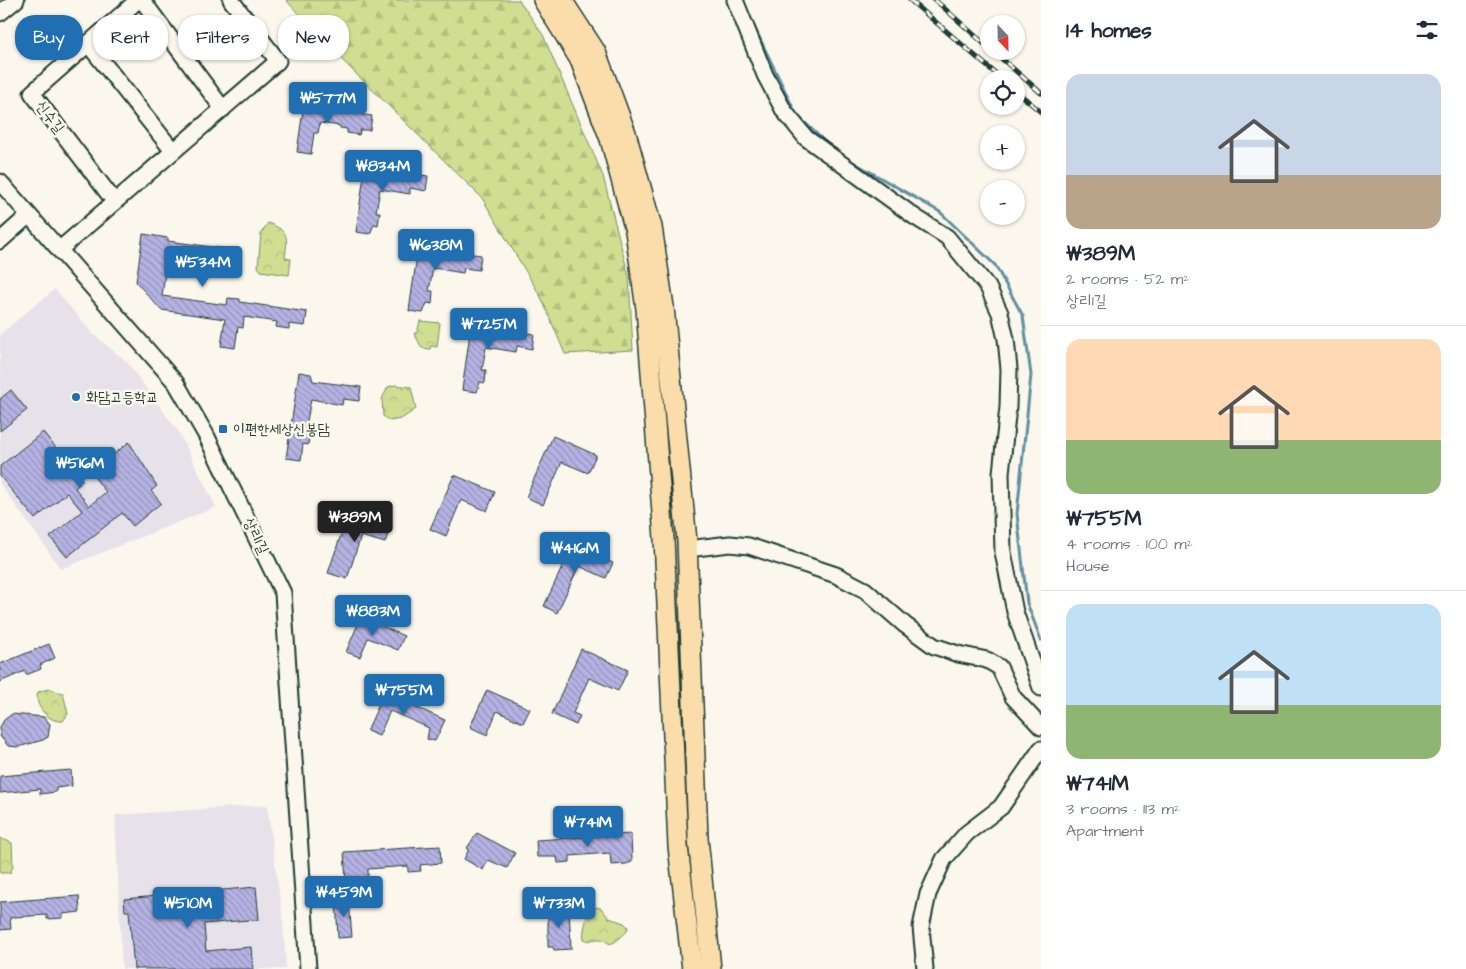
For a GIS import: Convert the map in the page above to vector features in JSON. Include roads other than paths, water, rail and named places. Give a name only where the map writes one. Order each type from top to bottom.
[{"type":"main road","points":[[543,0],[580,60],[610,139],[634,231],[639,260],[646,309],[664,538],[678,846],[692,969]]},
{"type":"main road","points":[[562,0],[596,52],[626,133],[652,227],[664,307],[687,549],[698,838],[711,969]]},
{"type":"street","points":[[0,13],[16,0]]},
{"type":"street","name":"신수길","points":[[114,201],[32,93],[89,45],[138,0]]},
{"type":"street","points":[[142,0],[223,109]]},
{"type":"street","points":[[59,250],[278,61],[231,0]]},
{"type":"street","points":[[734,0],[765,75],[784,111],[806,138],[915,217],[947,237],[988,287],[1000,313],[1006,339],[1009,369],[1008,407],[1001,473],[1003,552],[1015,612],[1041,688]]},
{"type":"street","points":[[89,45],[173,150]]},
{"type":"street","name":"상리1길","points":[[0,182],[176,383],[206,435],[283,593],[308,969]]},
{"type":"street","points":[[0,241],[29,215]]},
{"type":"street","points":[[687,549],[730,544],[749,546],[844,578],[865,590],[905,625],[934,646],[958,654],[987,660],[999,667],[1013,697],[1041,727]]},
{"type":"street","points":[[926,969],[921,927],[928,894],[944,858],[967,832],[1001,807],[1041,749]]},
{"type":"waterway","points":[[749,16],[796,114],[827,144]]},
{"type":"waterway","points":[[846,158],[940,212],[995,265],[1023,316],[1031,375],[1017,514],[1027,603],[1041,640]]},
{"type":"railway","points":[[910,0],[992,70]]},
{"type":"railway","points":[[935,0],[980,40]]},
{"type":"railway","points":[[1003,60],[1041,93]]},
{"type":"railway","points":[[1025,99],[1041,112]]},
{"type":"place","name":"화담고등학교","points":[[76,397]]},
{"type":"place","name":"이편한세상신봉담","points":[[223,429]]}]
